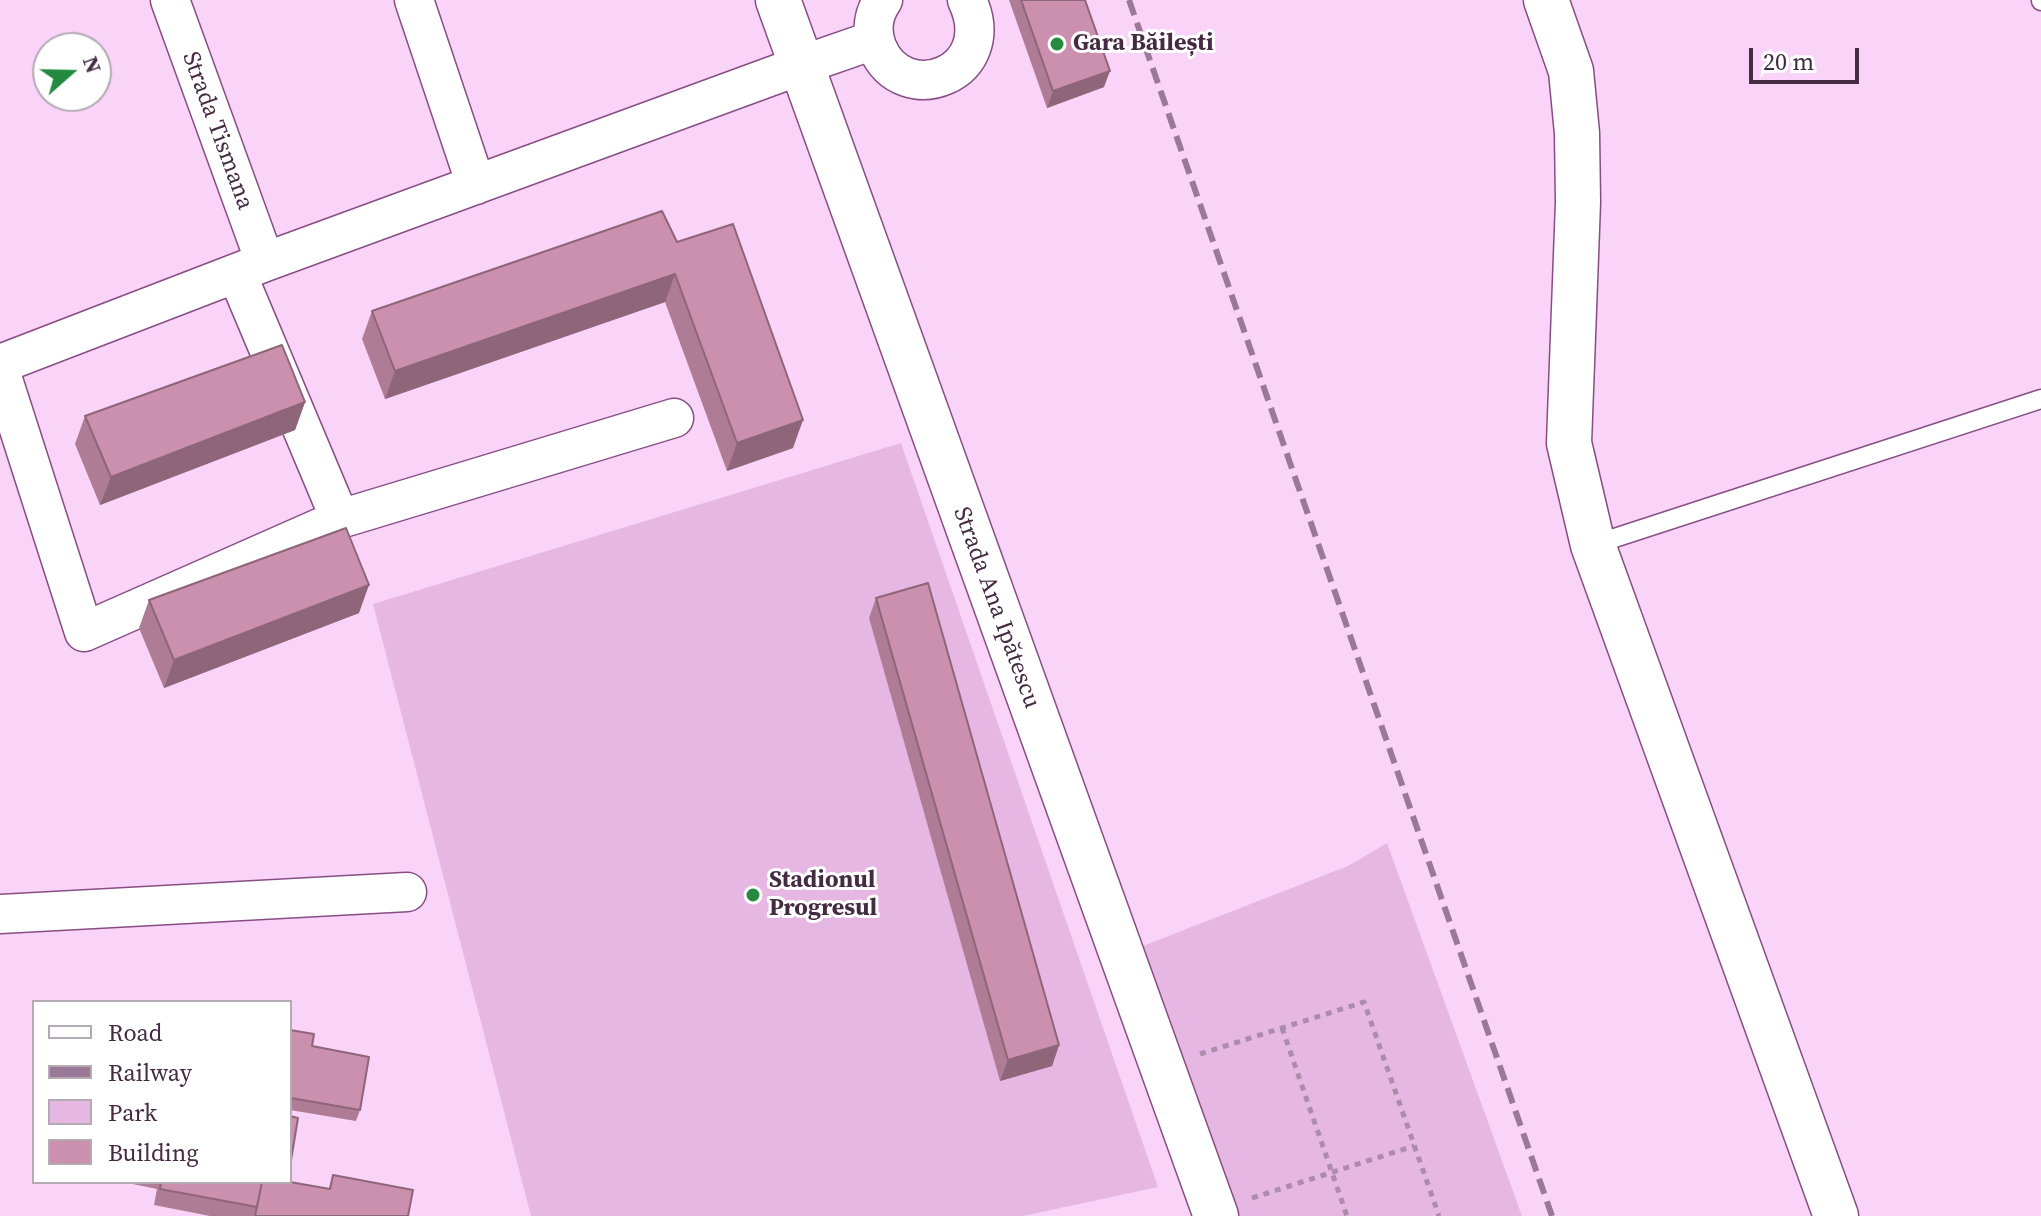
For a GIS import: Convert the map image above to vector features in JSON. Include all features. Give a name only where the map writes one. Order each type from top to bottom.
[{"type":"street","name":"Strada Tismana","points":[[170,0],[251,268],[340,519]]},
{"type":"street","points":[[414,0],[476,185]]},
{"type":"street","name":"Strada Ana Ipătescu","points":[[778,0],[1215,1213]]},
{"type":"street","points":[[883,0],[873,23],[874,40],[880,56],[891,68],[920,80],[936,79],[951,73],[968,55],[976,33],[974,16],[967,0]]},
{"type":"street","points":[[1546,0],[1571,71],[1577,133],[1578,202],[1569,443],[1593,545],[1836,1216]]},
{"type":"street","points":[[0,364],[251,268],[874,40]]},
{"type":"street","points":[[0,370],[84,632],[340,519],[674,418]]},
{"type":"street","points":[[0,914],[407,892]]},
{"type":"lane","points":[[1593,545],[2041,399]]},
{"type":"path","points":[[1161,1067],[1364,1002],[1439,1216]]},
{"type":"path","points":[[1282,1028],[1347,1216]]},
{"type":"path","points":[[1215,1213],[1414,1146]]},
{"type":"green space","name":"Stadionul Progresul","points":[[901,443],[1158,1187],[1023,1216],[531,1216],[373,604]]},
{"type":"green space","points":[[1387,843],[1522,1216],[1237,1216],[1130,951],[1348,866]]},
{"type":"building","name":"Gara Băilești","points":[[1021,0],[1085,0],[1110,71],[1053,91]]},
{"type":"building","points":[[662,211],[677,242],[733,224],[803,420],[737,443],[675,274],[395,371],[372,311]]},
{"type":"building","points":[[282,345],[305,402],[111,477],[85,416]]},
{"type":"building","points":[[346,528],[369,585],[174,660],[149,600]]},
{"type":"building","points":[[928,583],[1059,1045],[1008,1060],[876,598]]},
{"type":"building","points":[[292,1030],[314,1034],[312,1046],[369,1057],[360,1110],[292,1098]]},
{"type":"building","points":[[292,1116],[298,1118],[292,1154]]},
{"type":"building","points":[[333,1175],[413,1190],[408,1216],[255,1216],[262,1184],[292,1182],[330,1189]]},
{"type":"building","points":[[161,1184],[262,1184],[257,1207],[160,1189]]},
{"type":"railway","points":[[1129,0],[1552,1216]]},
{"type":"place","name":"Gara Băilești","points":[[1057,44]]},
{"type":"place","name":"Stadionul Progresul","points":[[753,895]]}]
